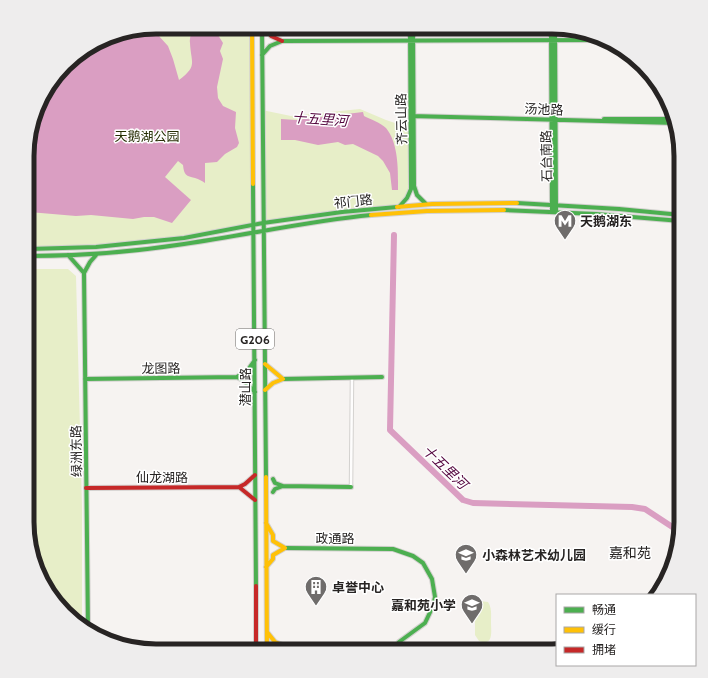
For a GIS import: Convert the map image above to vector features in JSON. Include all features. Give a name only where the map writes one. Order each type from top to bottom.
[{"type":"street","name":"潜山路","points":[[252,34],[256,644]]},
{"type":"street","name":"潜山路","points":[[262,34],[268,644]]},
{"type":"street","points":[[270,34],[282,42]]},
{"type":"street","name":"齐云山路","points":[[399,207],[407,198],[411,189],[411,34]]},
{"type":"street","name":"石台南路","points":[[552,34],[553,40]]},
{"type":"street","name":"石台南路","points":[[554,34],[554,212]]},
{"type":"street","points":[[262,56],[267,48],[272,44],[282,42],[591,40]]},
{"type":"street","points":[[412,115],[414,186],[417,195],[426,204]]},
{"type":"street","name":"汤池路","points":[[412,115],[669,120]]},
{"type":"street","name":"汤池路","points":[[554,118],[670,123]]},
{"type":"street","name":"祁门路","points":[[34,249],[96,247],[184,238],[263,223],[342,212],[426,204],[510,203],[619,209],[674,214]]},
{"type":"street","name":"祁门路","points":[[34,256],[97,254],[185,244],[342,218],[432,210],[510,210],[619,215],[674,221]]},
{"type":"street","points":[[68,255],[84,273],[90,262],[97,254]]},
{"type":"street","name":"绿洲东路","points":[[84,273],[88,623]]},
{"type":"street","points":[[237,377],[248,370],[255,360]]},
{"type":"street","points":[[265,364],[283,379]]},
{"type":"street","points":[[237,377],[243,380],[255,392]]},
{"type":"street","name":"龙图路","points":[[85,379],[237,377]]},
{"type":"street","points":[[273,479],[275,483],[283,486],[351,487],[352,378]]},
{"type":"street","points":[[266,390],[271,383],[283,379],[382,378]]},
{"type":"street","points":[[255,475],[239,487],[256,500]]},
{"type":"street","points":[[273,492],[275,489],[283,486]]},
{"type":"street","name":"仙龙湖路","points":[[86,488],[239,487]]},
{"type":"street","points":[[266,523],[273,535],[273,541],[285,548]]},
{"type":"street","points":[[266,567],[273,559],[273,555],[285,548]]},
{"type":"street","name":"政通路","points":[[285,548],[384,548],[401,551],[417,558],[428,571],[434,586],[434,602],[430,616],[426,623],[420,629],[397,644]]},
{"type":"street","points":[[267,632],[272,641],[278,644]]},
{"type":"green space","name":"天鹅湖公园","points":[[156,34],[252,34],[254,225],[146,242],[34,249],[35,140],[43,109],[50,95],[64,76],[76,64],[95,50],[117,40],[140,35]]},
{"type":"green space","points":[[555,34],[560,34],[573,36],[555,36]]},
{"type":"green space","points":[[360,109],[395,123],[411,123],[411,189],[399,207],[263,223],[262,110],[291,116]]},
{"type":"green space","points":[[34,269],[68,269],[76,276],[82,507],[82,618],[59,596],[50,583],[43,569],[36,546],[34,530]]},
{"type":"green space","points":[[480,601],[488,602],[491,609],[491,637],[487,642],[479,641],[475,635],[475,608]]},
{"type":"water","name":"天鹅湖公园","points":[[158,34],[168,46],[179,80],[189,71],[192,64],[191,34],[217,34],[223,43],[220,51],[223,59],[217,87],[218,98],[223,106],[236,112],[235,128],[239,143],[237,147],[225,154],[217,162],[205,163],[205,183],[199,179],[189,177],[184,171],[183,165],[178,161],[165,177],[191,200],[172,223],[154,217],[133,219],[91,215],[76,216],[34,212],[34,156],[36,132],[43,109],[50,95],[64,76],[88,55],[109,43],[140,35]]},
{"type":"water","points":[[363,112],[364,116],[384,126],[390,134],[396,150],[398,190],[392,190],[390,173],[383,161],[378,156],[353,144],[345,145],[338,142],[318,145],[295,140],[281,140],[281,119],[296,120]]},
{"type":"waterway","name":"十五里河","points":[[394,235],[390,430],[463,500],[473,503],[632,507],[645,509],[674,528]]},
{"type":"traffic: fast","points":[[262,34],[266,477]]},
{"type":"traffic: fast","points":[[399,207],[407,198],[411,189],[410,34]]},
{"type":"traffic: fast","points":[[413,34],[414,186],[417,195],[426,204]]},
{"type":"traffic: fast","points":[[551,34],[552,212]]},
{"type":"traffic: fast","points":[[555,34],[556,212]]},
{"type":"traffic: fast","points":[[262,55],[270,46],[282,41],[591,40]]},
{"type":"traffic: fast","points":[[411,116],[670,123]]},
{"type":"traffic: fast","points":[[604,119],[669,119]]},
{"type":"traffic: fast","points":[[253,184],[256,586]]},
{"type":"traffic: fast","points":[[517,203],[619,209],[674,214]]},
{"type":"traffic: fast","points":[[34,249],[96,247],[184,238],[263,223],[342,212],[397,207]]},
{"type":"traffic: fast","points":[[504,210],[596,214],[674,220]]},
{"type":"traffic: fast","points":[[34,256],[87,254],[165,247],[324,221],[371,215]]},
{"type":"traffic: fast","points":[[68,255],[84,273],[90,262],[97,254]]},
{"type":"traffic: fast","points":[[84,273],[88,623]]},
{"type":"traffic: fast","points":[[255,360],[248,370],[237,377],[243,380],[255,392]]},
{"type":"traffic: fast","points":[[85,379],[237,377]]},
{"type":"traffic: fast","points":[[283,379],[382,377]]},
{"type":"traffic: fast","points":[[273,479],[275,483],[283,486],[275,489],[273,492]]},
{"type":"traffic: fast","points":[[283,486],[351,487]]},
{"type":"traffic: fast","points":[[285,548],[393,549],[413,556],[423,563],[432,579],[435,597],[433,606],[425,623],[398,644]]},
{"type":"traffic: slow","points":[[252,34],[253,184]]},
{"type":"traffic: slow","points":[[397,207],[432,204],[517,203]]},
{"type":"traffic: slow","points":[[371,215],[427,211],[504,210]]},
{"type":"traffic: slow","points":[[265,364],[283,379],[273,383],[265,390]]},
{"type":"traffic: slow","points":[[266,477],[267,644]]},
{"type":"traffic: slow","points":[[266,523],[273,535],[273,541],[285,548],[273,555],[273,559],[266,567]]},
{"type":"traffic: slow","points":[[267,632],[275,642],[280,644]]},
{"type":"traffic: jam","points":[[270,34],[271,36],[282,41]]},
{"type":"traffic: jam","points":[[255,475],[239,487],[255,500]]},
{"type":"traffic: jam","points":[[86,488],[239,487]]},
{"type":"traffic: jam","points":[[256,586],[256,644]]},
{"type":"place","name":"天鹅湖东","points":[[565,240]]},
{"type":"place","name":"小森林艺术幼儿园","points":[[466,574]]},
{"type":"place","name":"卓誉中心","points":[[316,606]]},
{"type":"place","name":"嘉和苑小学","points":[[472,624]]},
{"type":"district","name":"嘉和苑","points":[[630,553]]}]
